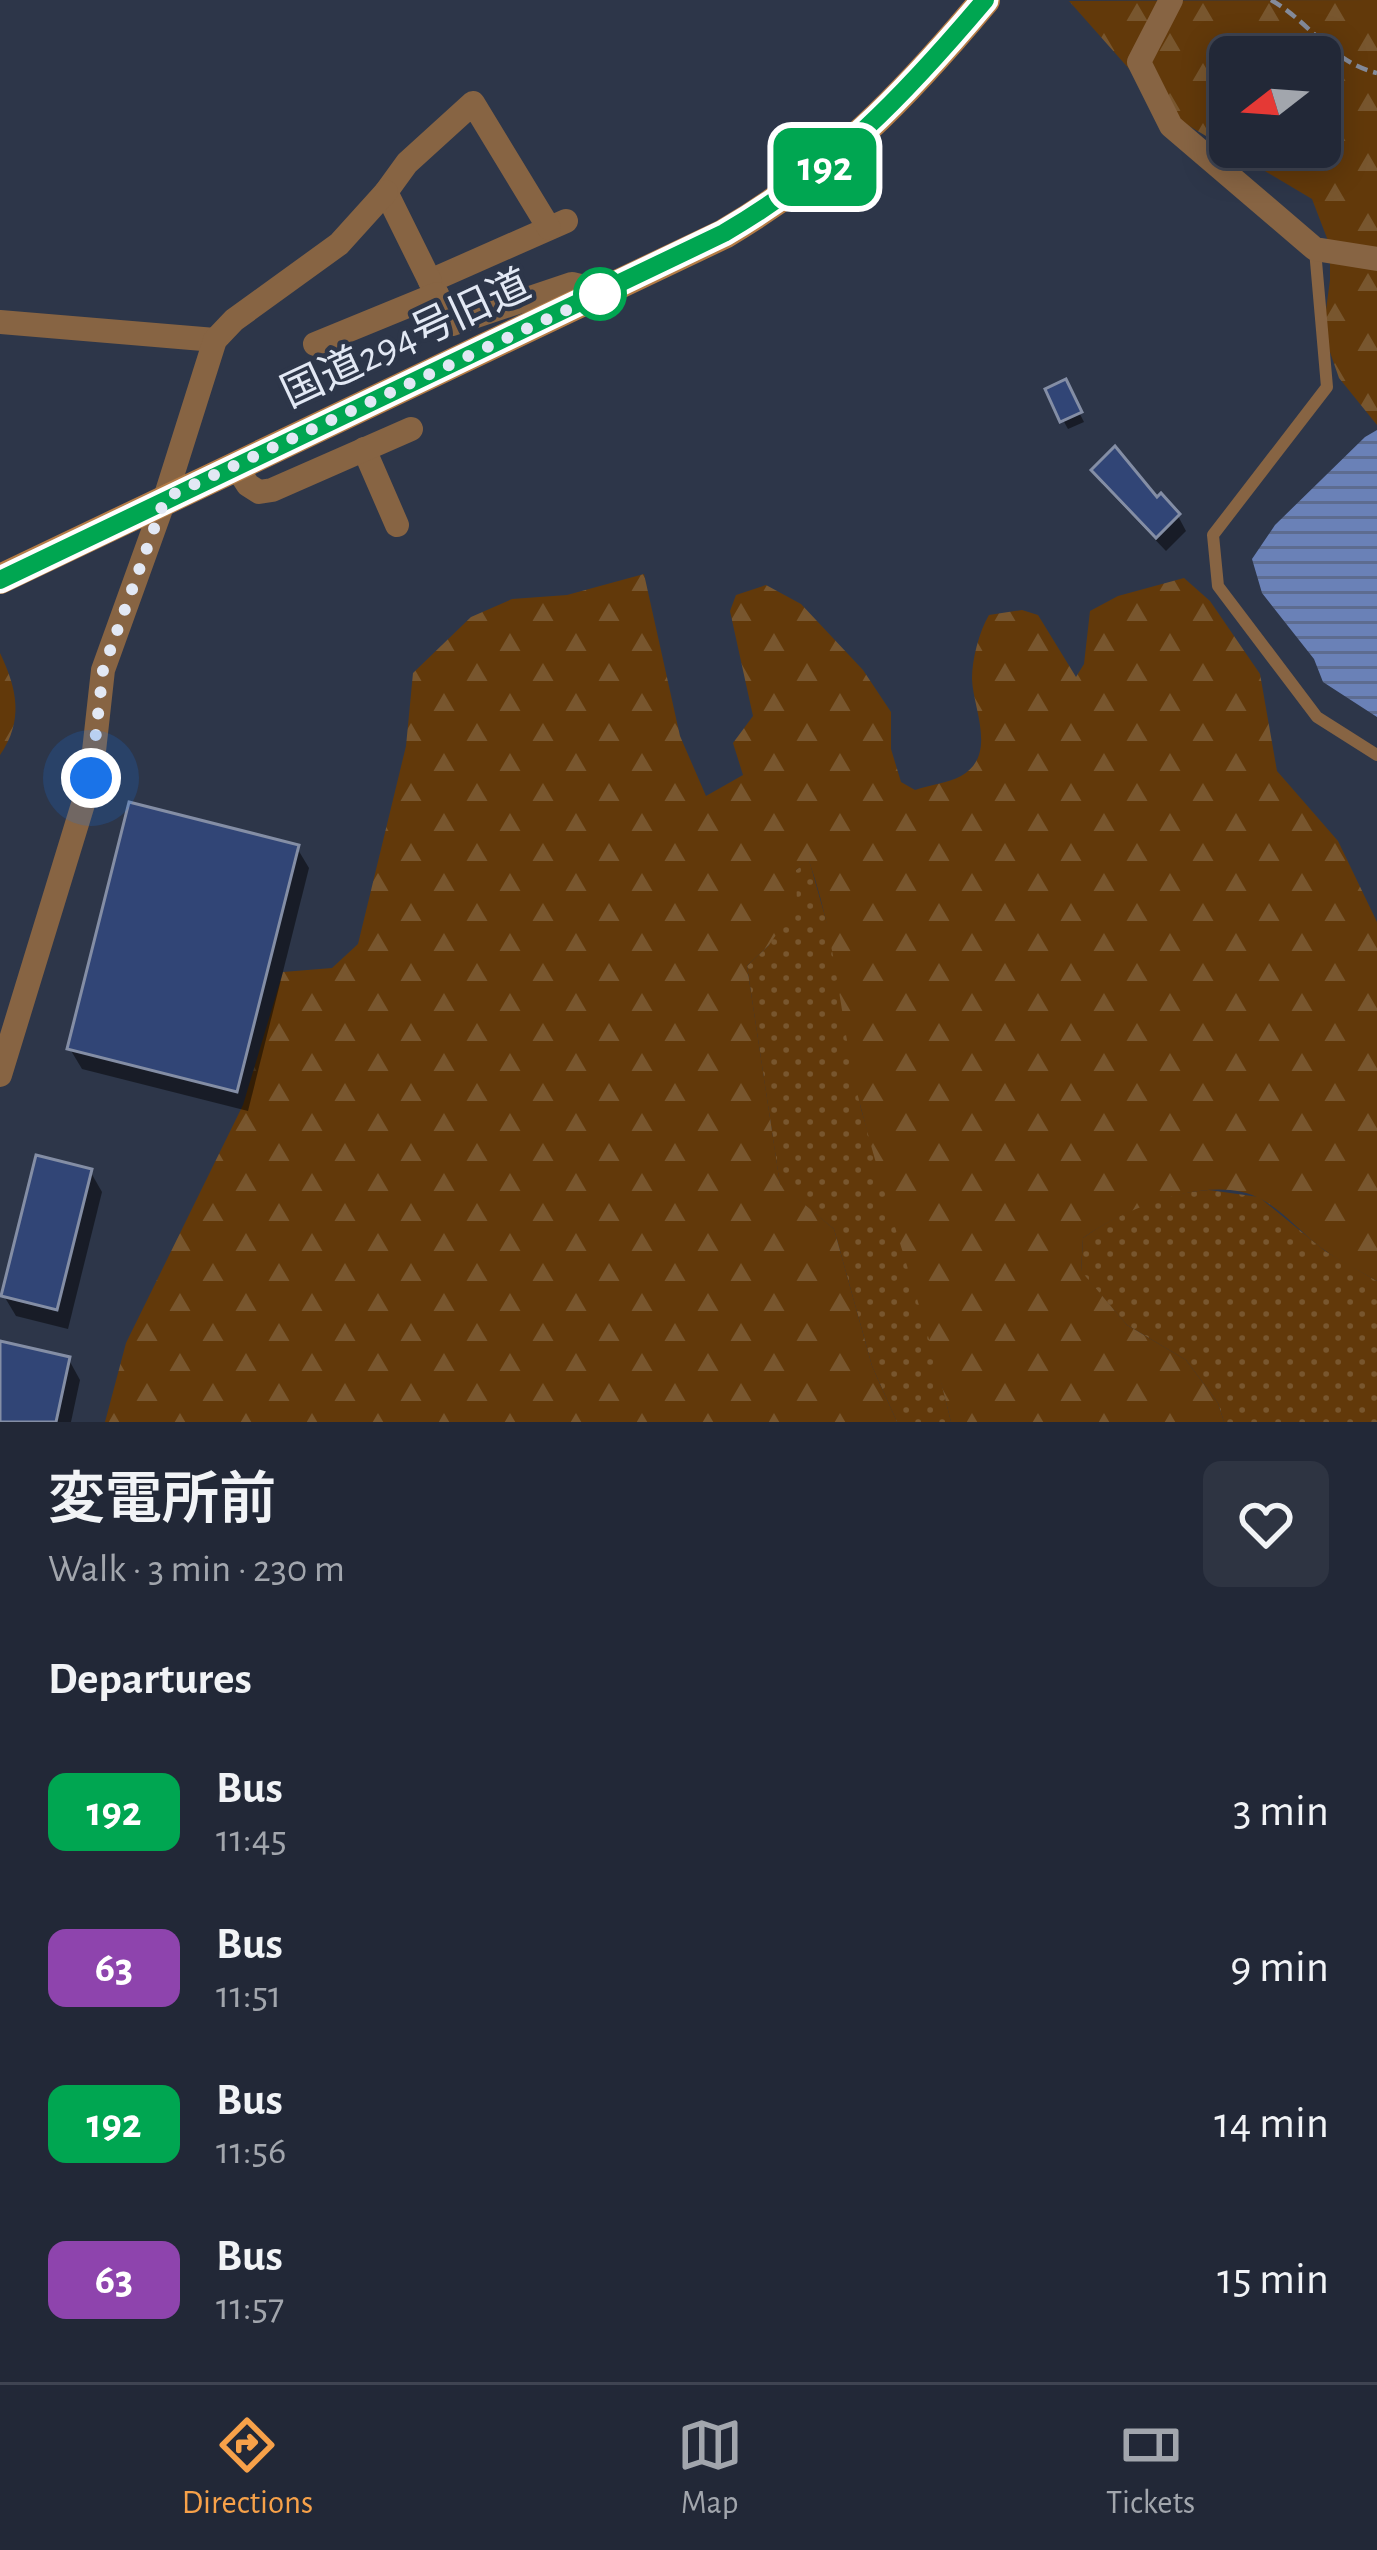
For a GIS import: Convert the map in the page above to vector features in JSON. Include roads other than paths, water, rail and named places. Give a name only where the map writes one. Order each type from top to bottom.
[{"type":"street","name":"国道294号旧道","points":[[0,580],[724,233],[824,168],[905,92],[985,0]]},
{"type":"street","points":[[1171,0],[1139,62],[1171,126],[1315,249],[1377,260]]},
{"type":"street","points":[[0,1075],[91,778],[103,670],[215,340],[234,320],[339,244],[407,163],[473,103],[558,224],[315,344]]},
{"type":"street","points":[[386,192],[452,324],[572,284],[605,292]]},
{"type":"street","points":[[0,322],[215,340]]},
{"type":"street","points":[[236,466],[248,485],[259,492],[411,429]]},
{"type":"street","points":[[364,449],[397,525]]},
{"type":"lane","points":[[1315,249],[1327,387],[1213,535],[1218,586],[1317,717],[1377,755]]},
{"type":"water","points":[[1377,430],[1377,717],[1323,682],[1314,659],[1262,593],[1252,559],[1275,525]]}]
